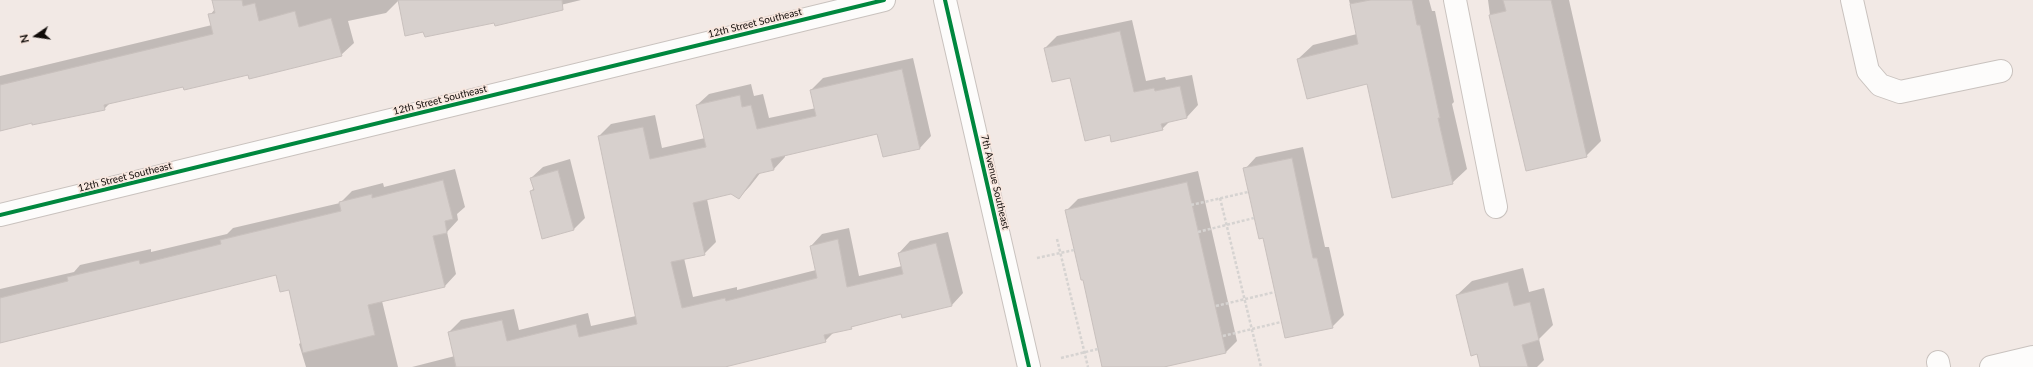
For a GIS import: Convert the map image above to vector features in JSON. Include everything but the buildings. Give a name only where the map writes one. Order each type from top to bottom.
[{"type":"street","name":"12th Street Southeast","points":[[0,215],[884,0]]},
{"type":"street","name":"7th Avenue Southeast","points":[[945,0],[1029,367]]},
{"type":"street","points":[[1455,0],[1496,207]]},
{"type":"street","points":[[1852,0],[1868,72],[1880,85],[1900,92],[2001,71]]},
{"type":"street","points":[[1991,367],[2033,357]]},
{"type":"path","points":[[1191,205],[1248,192]]},
{"type":"path","points":[[1220,198],[1261,367]]},
{"type":"path","points":[[1198,232],[1254,218]]},
{"type":"path","points":[[1057,239],[1088,367]]},
{"type":"path","points":[[1036,258],[1074,250]]},
{"type":"path","points":[[1216,306],[1275,292]]},
{"type":"path","points":[[1223,336],[1281,322]]},
{"type":"path","points":[[1061,358],[1098,349]]},
{"type":"cycle path","points":[[0,215],[884,0]]},
{"type":"cycle path","points":[[945,0],[1029,367]]}]
